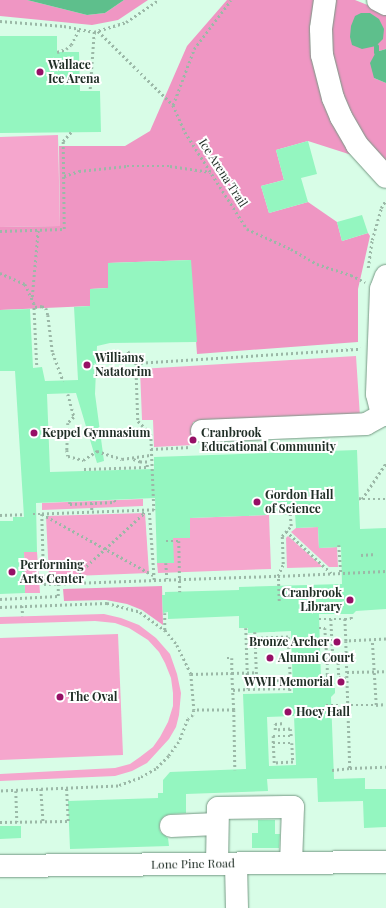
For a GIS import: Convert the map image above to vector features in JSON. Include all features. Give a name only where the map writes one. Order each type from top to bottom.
[{"type":"street","points":[[325,0],[321,29],[321,46],[329,85],[341,117],[352,136],[368,158],[386,177]]},
{"type":"street","points":[[378,0],[386,4]]},
{"type":"street","points":[[202,431],[366,424],[385,415],[381,410],[377,394],[381,289],[376,279]]},
{"type":"street","points":[[237,908],[217,824],[218,808],[293,806],[291,863]]},
{"type":"street","points":[[171,826],[217,824]]},
{"type":"street","name":"Lone Pine Road","points":[[0,866],[386,862]]},
{"type":"path","points":[[0,21],[79,29],[94,32],[126,22],[159,0]]},
{"type":"path","points":[[173,105],[194,49],[231,0]]},
{"type":"path","points":[[57,52],[66,49],[70,45],[79,29]]},
{"type":"path","name":"Ice Arena Trail","points":[[98,31],[173,105],[185,132],[232,202],[247,229],[291,249],[317,264],[351,275],[376,279]]},
{"type":"path","points":[[90,89],[94,32]]},
{"type":"path","points":[[0,231],[64,229],[63,141],[71,132]]},
{"type":"path","points":[[64,176],[79,171],[127,166],[170,166],[211,172]]},
{"type":"path","points":[[365,288],[376,279],[372,240],[381,208],[386,200]]},
{"type":"path","points":[[32,298],[38,230]]},
{"type":"path","points":[[0,273],[25,284],[32,298],[35,306],[37,367]]},
{"type":"path","points":[[35,306],[42,306],[46,308],[53,353],[63,381]]},
{"type":"path","points":[[136,363],[363,348]]},
{"type":"path","points":[[33,514],[154,510],[151,434],[138,422],[136,363],[128,351]]},
{"type":"path","points":[[68,394],[74,417],[68,423],[68,456],[83,460],[97,451],[104,452],[114,458],[132,459],[140,462],[146,462],[147,467],[84,469]]},
{"type":"path","points":[[132,459],[141,455],[152,455]]},
{"type":"path","points":[[362,499],[386,463]]},
{"type":"path","points":[[359,498],[386,499]]},
{"type":"path","points":[[70,502],[70,504],[115,502],[114,500]]},
{"type":"path","points":[[92,503],[92,512]]},
{"type":"path","points":[[68,583],[103,549],[143,514],[144,510]]},
{"type":"path","points":[[149,510],[154,580]]},
{"type":"path","points":[[0,515],[24,514]]},
{"type":"path","points":[[42,514],[153,576]]},
{"type":"path","points":[[42,514],[44,584],[386,572]]},
{"type":"path","points":[[279,601],[278,576],[283,564],[282,536],[291,526],[290,514]]},
{"type":"path","points":[[286,531],[332,574]]},
{"type":"path","points":[[166,541],[179,540],[180,592]]},
{"type":"path","points":[[339,545],[341,573]]},
{"type":"path","points":[[361,555],[376,554]]},
{"type":"path","points":[[166,563],[167,579]]},
{"type":"path","points":[[0,600],[58,596],[58,583]]},
{"type":"path","points":[[0,607],[107,603],[140,612],[166,630],[177,645],[191,674],[194,710],[193,715],[188,719],[179,742],[169,756],[156,769],[140,778],[118,786],[0,791]]},
{"type":"path","points":[[22,606],[23,616]]},
{"type":"path","points":[[165,613],[166,630]]},
{"type":"path","points":[[336,614],[336,619]]},
{"type":"path","points":[[319,619],[352,618],[351,614]]},
{"type":"path","points":[[331,619],[332,658]]},
{"type":"path","points":[[345,619],[350,768]]},
{"type":"path","points":[[246,628],[248,689]]},
{"type":"path","points":[[319,628],[325,628],[327,658],[327,675],[321,676]]},
{"type":"path","points":[[255,632],[257,680],[290,679]]},
{"type":"path","points":[[255,638],[290,637],[290,693]]},
{"type":"path","points":[[346,641],[386,639]]},
{"type":"path","points":[[372,640],[376,704]]},
{"type":"path","points":[[227,658],[232,658],[235,770]]},
{"type":"path","points":[[327,658],[338,658],[339,677],[347,679]]},
{"type":"path","points":[[347,672],[386,671]]},
{"type":"path","points":[[191,674],[256,672]]},
{"type":"path","points":[[233,690],[293,688]]},
{"type":"path","points":[[326,705],[386,704]]},
{"type":"path","points":[[194,710],[234,710]]},
{"type":"path","points":[[273,743],[292,743],[293,762],[274,763],[273,743],[273,736],[291,736],[290,729],[275,730],[275,724],[284,723]]},
{"type":"path","points":[[332,770],[386,767]]},
{"type":"path","points":[[0,822],[68,821],[66,788]]},
{"type":"path","points":[[41,789],[43,821]]},
{"type":"path","points":[[16,790],[17,822]]},
{"type":"shaded area","points":[[0,0],[27,0],[87,15],[105,13],[124,0],[148,0],[118,20],[92,25],[0,16]]},
{"type":"shaded area","points":[[27,0],[124,0],[105,13],[87,15]]},
{"type":"shaded area","points":[[227,0],[355,0],[370,6],[386,6],[386,49],[376,52],[374,78],[386,83],[386,166],[308,141],[276,150],[284,180],[261,186],[269,213],[308,202],[337,222],[342,241],[368,233],[370,236],[358,289],[358,342],[197,354],[190,260],[108,263],[108,288],[90,289],[90,306],[0,310],[0,227],[60,226],[59,146],[125,146],[150,131],[187,46]]},
{"type":"shaded area","points":[[361,13],[370,13],[379,19],[384,29],[383,39],[376,46],[362,49],[352,45],[350,37],[351,26],[355,16]]},
{"type":"shaded area","points":[[386,49],[386,83],[374,78],[370,63],[376,52]]},
{"type":"shaded area","points":[[58,135],[60,226],[0,227],[0,137]]},
{"type":"shaded area","points":[[356,356],[360,417],[193,422],[193,445],[154,447],[153,420],[142,420],[140,369]]},
{"type":"shaded area","points":[[143,499],[143,506],[42,510],[42,503]]},
{"type":"shaded area","points":[[145,513],[149,573],[49,577],[46,516]]},
{"type":"shaded area","points":[[269,515],[271,569],[158,573],[157,563],[174,562],[165,538],[190,537],[190,518]]},
{"type":"shaded area","points":[[318,527],[319,548],[337,547],[338,567],[329,567],[291,532],[296,528]]},
{"type":"shaded area","points":[[288,536],[323,567],[287,568],[286,538]]},
{"type":"shaded area","points":[[24,552],[37,552],[40,593],[25,593]]},
{"type":"shaded area","points":[[162,586],[163,625],[142,610],[127,604],[106,600],[64,601],[63,589]]},
{"type":"shaded area","points":[[104,614],[121,618],[139,625],[156,638],[170,654],[177,674],[181,693],[179,715],[176,727],[169,739],[147,763],[132,771],[115,776],[0,781],[0,774],[115,768],[130,764],[153,747],[160,737],[168,722],[173,706],[173,693],[171,678],[165,663],[159,652],[148,640],[129,628],[115,623],[95,621],[0,624],[0,617]]},
{"type":"shaded area","name":"The Oval","points":[[118,634],[123,755],[0,760],[0,638]]},
{"type":"building","name":"Wallace Ice Arena","points":[[0,36],[57,36],[57,52],[79,52],[80,91],[100,91],[101,132],[0,133]]},
{"type":"building","points":[[308,141],[317,174],[301,178],[308,202],[269,213],[261,186],[284,180],[276,150]]},
{"type":"building","points":[[362,215],[368,233],[342,241],[337,222]]},
{"type":"building","points":[[191,260],[197,342],[110,343],[97,346],[95,394],[104,461],[97,463],[76,393],[47,394],[50,472],[154,469],[154,457],[357,450],[360,529],[386,528],[386,609],[356,611],[353,614],[319,614],[321,679],[331,679],[335,684],[335,693],[331,697],[334,779],[365,778],[365,789],[386,789],[386,827],[364,828],[363,801],[318,802],[317,778],[267,779],[268,791],[186,794],[186,813],[170,814],[164,816],[160,821],[160,832],[168,838],[169,846],[70,849],[68,801],[158,798],[158,793],[163,793],[163,780],[170,772],[246,769],[243,694],[293,693],[291,631],[248,633],[248,628],[239,628],[239,616],[168,619],[168,612],[163,613],[162,595],[165,595],[165,592],[239,590],[239,587],[342,584],[341,547],[319,548],[318,527],[296,528],[295,514],[190,518],[190,538],[173,538],[174,563],[157,563],[155,498],[36,503],[37,552],[24,552],[25,593],[0,594],[0,521],[13,521],[13,517],[24,517],[15,371],[0,371],[0,310],[30,309],[33,368],[42,367],[45,381],[78,380],[74,307],[90,306],[90,289],[108,288],[108,263]],"holes":[[[294,716],[296,765],[269,766],[267,717]]]},
{"type":"building","points":[[258,820],[275,820],[275,834],[280,834],[279,848],[252,848],[252,833],[258,833]]},
{"type":"building","points":[[0,826],[21,826],[21,838],[0,839]]},
{"type":"waterway","points":[[376,46],[376,52]]},
{"type":"place","name":"Wallace Ice Arena","points":[[40,72]]},
{"type":"place","name":"Williams Natatorim","points":[[87,365]]},
{"type":"place","name":"Keppel Gymnasium","points":[[34,433]]},
{"type":"place","name":"Cranbrook Educational Community","points":[[193,440]]},
{"type":"place","name":"Gordon Hall of Science","points":[[257,502]]},
{"type":"place","name":"Performing Arts Center","points":[[12,572]]},
{"type":"place","name":"Cranbrook Library","points":[[350,600]]},
{"type":"place","name":"Bronze Archer","points":[[337,642]]},
{"type":"place","name":"Alumni Court","points":[[270,658]]},
{"type":"place","name":"WWII Memorial","points":[[341,682]]},
{"type":"place","name":"The Oval","points":[[60,697]]},
{"type":"place","name":"Hoey Hall","points":[[288,712]]}]
